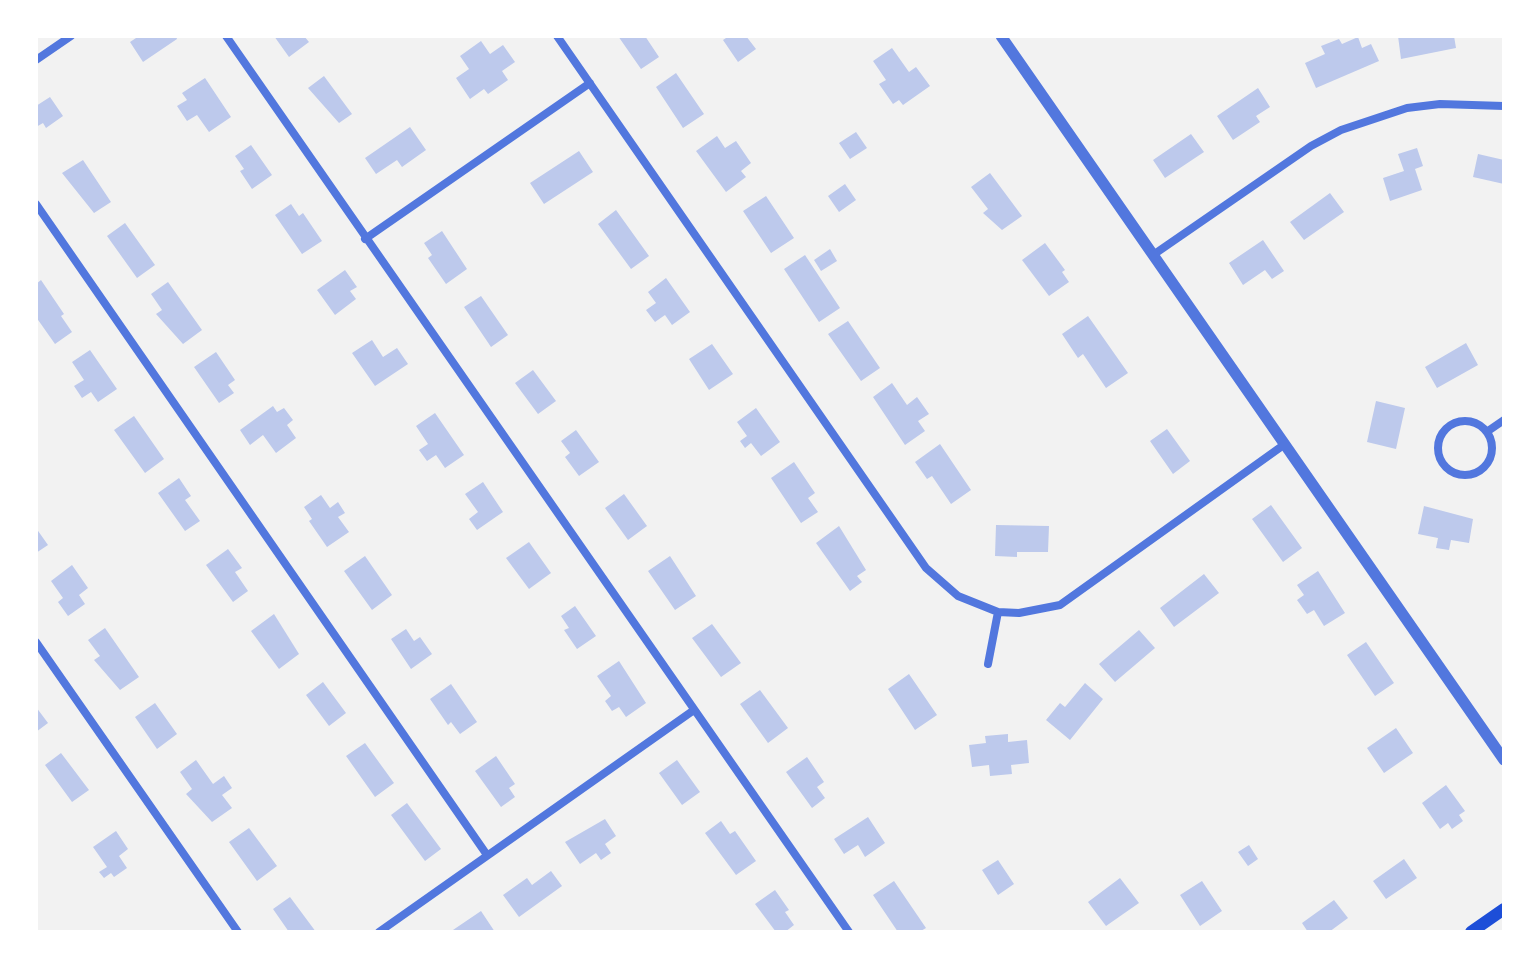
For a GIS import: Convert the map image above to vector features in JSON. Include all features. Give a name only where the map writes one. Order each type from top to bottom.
[{"type":"main road","points":[[1471,932],[1504,909]]},
{"type":"street","points":[[36,60],[71,36]]},
{"type":"street","points":[[226,36],[849,932]]},
{"type":"street","points":[[557,36],[926,568],[958,596],[998,612],[1040,611],[1060,605],[1285,444]]},
{"type":"street","points":[[1001,36],[1504,760]]},
{"type":"street","points":[[365,239],[590,83]]},
{"type":"street","points":[[1153,255],[1311,146],[1341,130],[1407,108],[1452,104],[1504,106]]},
{"type":"street","points":[[36,204],[487,855]]},
{"type":"street","points":[[1469,420],[1488,431],[1493,452],[1482,470],[1461,475],[1443,464],[1438,444],[1449,426],[1469,420]]},
{"type":"street","points":[[1488,431],[1504,420]]},
{"type":"street","points":[[988,664],[998,612]]},
{"type":"street","points":[[36,642],[238,932]]},
{"type":"street","points":[[379,932],[694,710]]},
{"type":"building","points":[[139,36],[176,36],[177,39],[143,62],[130,42]]},
{"type":"building","points":[[274,36],[304,36],[309,42],[289,57]]},
{"type":"building","points":[[618,36],[645,36],[659,57],[641,69]]},
{"type":"building","points":[[729,36],[746,36],[756,49],[738,62],[723,40]]},
{"type":"building","points":[[1398,36],[1454,36],[1456,48],[1401,59]]},
{"type":"building","points":[[1358,37],[1362,48],[1371,44],[1379,61],[1316,88],[1305,63],[1325,54],[1321,46],[1339,39],[1342,44]]},
{"type":"building","points":[[481,41],[490,54],[503,45],[515,62],[502,71],[508,80],[488,94],[484,89],[470,99],[456,78],[469,69],[460,56]]},
{"type":"building","points":[[892,48],[909,72],[916,67],[930,86],[903,105],[899,100],[893,104],[879,84],[886,80],[873,61]]},
{"type":"building","points":[[676,73],[704,114],[683,128],[656,87]]},
{"type":"building","points":[[324,76],[352,114],[339,123],[308,88]]},
{"type":"building","points":[[205,78],[231,117],[209,132],[197,115],[187,121],[177,106],[187,100],[182,93]]},
{"type":"building","points":[[1258,88],[1270,107],[1256,116],[1260,122],[1233,140],[1217,116]]},
{"type":"building","points":[[50,97],[63,116],[46,128],[43,123],[36,127],[36,106]]},
{"type":"building","points":[[410,127],[426,150],[402,167],[397,160],[376,174],[365,158]]},
{"type":"building","points":[[856,132],[867,148],[850,159],[839,143]]},
{"type":"building","points":[[1191,134],[1204,152],[1165,178],[1153,160]]},
{"type":"building","points":[[717,136],[725,148],[736,141],[751,163],[741,171],[746,177],[726,192],[696,151]]},
{"type":"building","points":[[251,145],[272,175],[252,189],[240,171],[244,169],[235,156]]},
{"type":"building","points":[[1417,148],[1423,166],[1415,169],[1422,190],[1390,201],[1383,178],[1404,171],[1398,154]]},
{"type":"building","points":[[579,151],[593,172],[544,204],[530,183]]},
{"type":"building","points":[[1478,154],[1504,160],[1504,184],[1473,177]]},
{"type":"building","points":[[83,160],[111,202],[94,213],[62,173]]},
{"type":"building","points":[[990,173],[1022,216],[1002,230],[983,213],[988,209],[971,187]]},
{"type":"building","points":[[845,184],[856,200],[839,212],[828,196]]},
{"type":"building","points":[[1330,193],[1344,212],[1304,240],[1290,222]]},
{"type":"building","points":[[766,196],[794,238],[771,253],[743,211]]},
{"type":"building","points":[[291,204],[299,216],[303,213],[322,241],[302,254],[275,215]]},
{"type":"building","points":[[616,210],[649,256],[631,269],[598,224]]},
{"type":"building","points":[[125,223],[155,265],[137,278],[107,236]]},
{"type":"building","points":[[442,231],[467,269],[446,284],[428,258],[432,255],[424,243]]},
{"type":"building","points":[[1263,240],[1284,271],[1272,279],[1265,270],[1243,285],[1229,263]]},
{"type":"building","points":[[1045,243],[1065,270],[1062,272],[1069,282],[1049,296],[1022,260]]},
{"type":"building","points":[[830,249],[837,261],[821,271],[814,260]]},
{"type":"building","points":[[805,255],[840,308],[819,322],[784,269]]},
{"type":"building","points":[[345,270],[357,287],[350,291],[356,299],[335,315],[317,290]]},
{"type":"building","points":[[666,278],[690,312],[672,325],[665,315],[655,322],[646,310],[656,303],[648,292]]},
{"type":"building","points":[[41,280],[72,332],[55,344],[36,317],[36,284]]},
{"type":"building","points":[[168,282],[202,330],[183,344],[156,314],[162,310],[151,294]]},
{"type":"building","points":[[481,296],[508,335],[491,347],[464,307]]},
{"type":"building","points":[[1088,316],[1128,373],[1106,388],[1083,354],[1078,358],[1062,334]]},
{"type":"building","points":[[848,321],[880,368],[861,381],[828,334]]},
{"type":"building","points":[[372,340],[383,357],[397,348],[408,364],[375,386],[352,353]]},
{"type":"building","points":[[1466,343],[1478,365],[1437,388],[1425,367]]},
{"type":"building","points":[[712,344],[733,374],[709,390],[689,359]]},
{"type":"building","points":[[90,350],[117,389],[98,402],[91,392],[82,398],[74,386],[84,380],[72,362]]},
{"type":"building","points":[[216,352],[235,380],[228,385],[234,393],[219,403],[194,367]]},
{"type":"building","points":[[533,370],[556,401],[538,414],[515,383]]},
{"type":"building","points":[[892,383],[907,405],[917,397],[929,414],[918,421],[925,431],[905,445],[873,397]]},
{"type":"building","points":[[1376,401],[1405,408],[1396,449],[1367,442]]},
{"type":"building","points":[[273,406],[277,412],[284,408],[293,420],[287,425],[296,438],[276,453],[263,435],[250,445],[240,430]]},
{"type":"building","points":[[756,408],[780,442],[761,456],[751,443],[745,448],[740,441],[747,436],[737,422]]},
{"type":"building","points":[[435,413],[464,455],[445,468],[436,455],[427,461],[419,450],[428,444],[416,426]]},
{"type":"building","points":[[134,416],[164,459],[145,473],[114,430]]},
{"type":"building","points":[[1167,429],[1190,461],[1173,474],[1150,441]]},
{"type":"building","points":[[576,430],[599,462],[579,476],[565,457],[570,453],[561,441]]},
{"type":"building","points":[[940,444],[971,490],[951,504],[932,476],[927,479],[915,462]]},
{"type":"building","points":[[794,462],[815,493],[808,498],[818,512],[801,523],[771,478]]},
{"type":"building","points":[[179,478],[191,496],[185,500],[200,521],[185,531],[158,493]]},
{"type":"building","points":[[483,482],[503,512],[477,530],[469,519],[478,512],[465,494]]},
{"type":"building","points":[[624,494],[647,526],[628,540],[605,508]]},
{"type":"building","points":[[321,495],[330,508],[338,502],[345,513],[338,517],[349,532],[327,547],[309,521],[312,519],[304,507]]},
{"type":"building","points":[[1271,505],[1302,548],[1283,562],[1252,519]]},
{"type":"building","points":[[1424,506],[1473,519],[1469,543],[1451,540],[1449,550],[1436,548],[1438,538],[1418,534]]},
{"type":"building","points":[[996,525],[1049,526],[1048,552],[1017,552],[1017,557],[995,556]]},
{"type":"building","points":[[839,526],[866,570],[857,576],[862,582],[850,591],[816,543]]},
{"type":"building","points":[[36,528],[48,545],[36,553]]},
{"type":"building","points":[[529,542],[551,573],[529,589],[506,558]]},
{"type":"building","points":[[228,549],[242,568],[235,572],[248,591],[233,602],[206,565]]},
{"type":"building","points":[[365,556],[392,595],[372,610],[344,571]]},
{"type":"building","points":[[670,556],[696,596],[675,610],[648,571]]},
{"type":"building","points":[[72,565],[88,588],[79,595],[85,604],[68,616],[58,602],[63,598],[51,581]]},
{"type":"building","points":[[1318,571],[1345,613],[1324,626],[1314,610],[1307,614],[1297,600],[1304,595],[1297,585]]},
{"type":"building","points":[[1204,574],[1219,593],[1174,627],[1160,608]]},
{"type":"building","points":[[575,606],[596,636],[577,649],[564,630],[569,628],[561,616]]},
{"type":"building","points":[[274,614],[299,654],[279,669],[251,631]]},
{"type":"building","points":[[712,624],[741,663],[721,677],[692,638]]},
{"type":"building","points":[[105,628],[139,677],[120,690],[94,660],[100,656],[88,640]]},
{"type":"building","points":[[406,629],[414,641],[420,637],[432,654],[411,669],[391,639]]},
{"type":"building","points":[[1139,630],[1155,648],[1115,682],[1099,664]]},
{"type":"building","points":[[1366,642],[1394,683],[1375,696],[1347,655]]},
{"type":"building","points":[[619,661],[646,703],[626,717],[619,707],[612,711],[605,701],[611,696],[597,676]]},
{"type":"building","points":[[909,674],[937,715],[915,730],[888,689]]},
{"type":"building","points":[[323,682],[346,713],[329,726],[306,695]]},
{"type":"building","points":[[1085,683],[1103,699],[1070,740],[1046,720],[1060,703],[1065,707]]},
{"type":"building","points":[[451,684],[477,722],[460,734],[451,722],[448,725],[430,699]]},
{"type":"building","points":[[760,690],[788,728],[768,743],[740,704]]},
{"type":"building","points":[[155,703],[177,734],[157,749],[135,717]]},
{"type":"building","points":[[36,707],[48,723],[36,732]]},
{"type":"building","points":[[1396,728],[1413,753],[1384,773],[1367,748]]},
{"type":"building","points":[[1008,734],[1008,742],[1027,740],[1029,763],[1011,765],[1012,774],[990,776],[989,765],[972,767],[969,745],[986,743],[985,736]]},
{"type":"building","points":[[365,743],[394,783],[375,797],[346,756]]},
{"type":"building","points":[[61,753],[89,790],[72,802],[45,765]]},
{"type":"building","points":[[496,756],[515,784],[509,788],[515,797],[501,807],[475,771]]},
{"type":"building","points":[[807,757],[824,782],[817,787],[825,798],[812,808],[786,772]]},
{"type":"building","points":[[196,760],[213,784],[224,776],[232,788],[222,795],[232,808],[212,822],[186,794],[192,789],[180,772]]},
{"type":"building","points":[[677,760],[700,792],[682,805],[659,773]]},
{"type":"building","points":[[1446,785],[1465,811],[1459,815],[1463,821],[1452,829],[1448,823],[1440,829],[1422,803]]},
{"type":"building","points":[[407,803],[441,849],[425,861],[391,815]]},
{"type":"building","points":[[868,817],[885,843],[865,857],[858,845],[844,854],[834,839]]},
{"type":"building","points":[[605,819],[616,836],[605,844],[611,853],[601,860],[596,853],[580,864],[565,842]]},
{"type":"building","points":[[721,821],[730,834],[735,831],[756,861],[736,875],[705,833]]},
{"type":"building","points":[[249,828],[277,866],[257,881],[229,842]]},
{"type":"building","points":[[116,831],[128,849],[119,856],[127,868],[114,877],[111,873],[104,878],[99,872],[107,867],[93,847]]},
{"type":"building","points":[[1249,845],[1258,859],[1248,866],[1238,852]]},
{"type":"building","points":[[1404,859],[1417,878],[1386,899],[1373,881]]},
{"type":"building","points":[[998,860],[1014,884],[998,895],[982,870]]},
{"type":"building","points":[[551,871],[562,886],[519,917],[503,895],[527,878],[532,885]]},
{"type":"building","points":[[1120,878],[1139,903],[1106,926],[1088,902]]},
{"type":"building","points":[[894,881],[926,928],[919,932],[898,932],[873,895]]},
{"type":"building","points":[[1202,881],[1222,911],[1200,926],[1180,895]]},
{"type":"building","points":[[775,890],[789,910],[785,912],[794,925],[785,932],[776,932],[755,904]]},
{"type":"building","points":[[290,897],[316,932],[289,932],[273,909]]},
{"type":"building","points":[[1334,900],[1348,918],[1329,932],[1308,932],[1302,923]]},
{"type":"building","points":[[481,911],[495,932],[450,932]]}]
